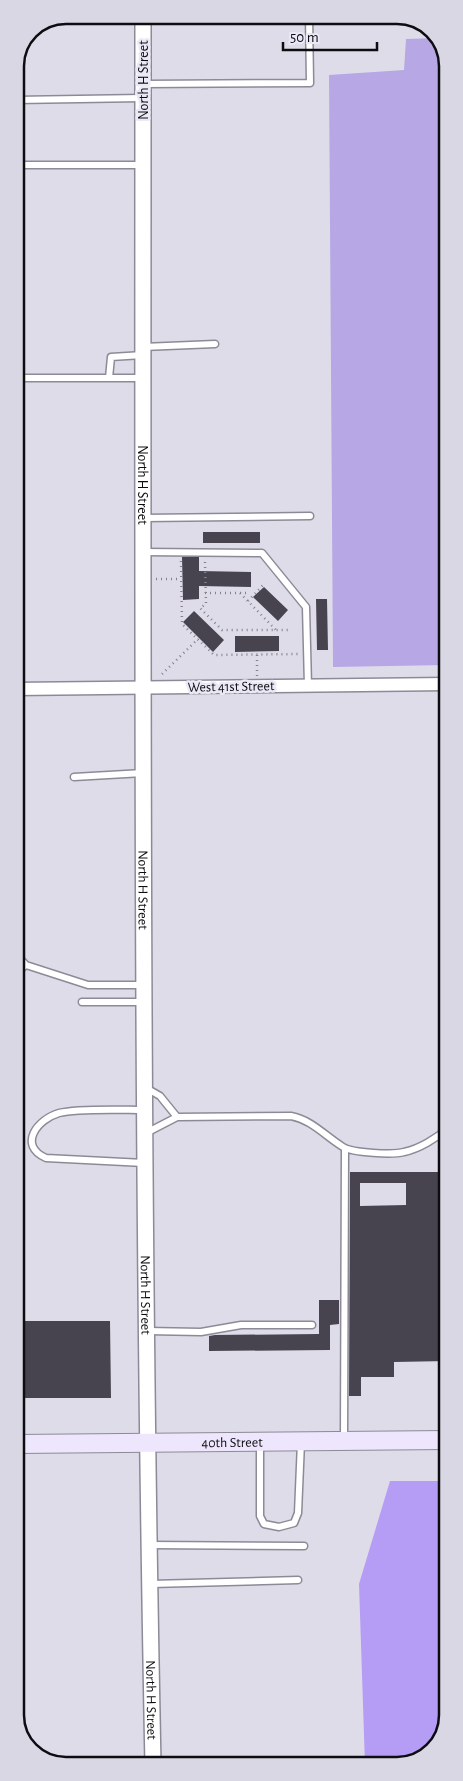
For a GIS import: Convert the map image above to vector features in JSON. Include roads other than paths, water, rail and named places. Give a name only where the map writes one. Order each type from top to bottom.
[{"type":"main road","name":"40th Street","points":[[24,1444],[439,1440]]},
{"type":"street","name":"North H Street","points":[[142,24],[143,687],[149,1584],[153,1757]]},
{"type":"street","name":"West 41st Street","points":[[24,689],[439,684]]},
{"type":"lane","points":[[24,99],[143,91],[310,83],[309,24]]},
{"type":"lane","points":[[24,165],[143,165]]},
{"type":"lane","points":[[109,378],[111,357],[143,351],[215,344]]},
{"type":"lane","points":[[24,378],[143,378]]},
{"type":"lane","points":[[143,518],[310,516]]},
{"type":"lane","points":[[143,552],[262,553],[306,607],[308,686]]},
{"type":"lane","points":[[74,777],[144,773]]},
{"type":"lane","points":[[24,963],[26,965],[88,985],[145,985]]},
{"type":"lane","points":[[82,1002],[145,1002]]},
{"type":"lane","points":[[146,1088],[160,1096],[177,1118]]},
{"type":"lane","points":[[146,1110],[59,1113],[48,1119],[34,1133],[31,1147],[36,1154],[46,1158],[146,1163]]},
{"type":"lane","points":[[146,1134],[177,1118],[291,1116],[303,1118],[345,1148],[372,1152],[404,1152],[439,1136]]},
{"type":"lane","points":[[344,1441],[345,1148]]},
{"type":"lane","points":[[148,1331],[201,1332],[242,1325],[312,1325]]},
{"type":"lane","points":[[260,1441],[260,1516],[264,1524],[278,1526],[294,1523],[298,1513],[301,1441]]},
{"type":"lane","points":[[149,1545],[304,1546]]},
{"type":"lane","points":[[149,1584],[298,1580]]}]
